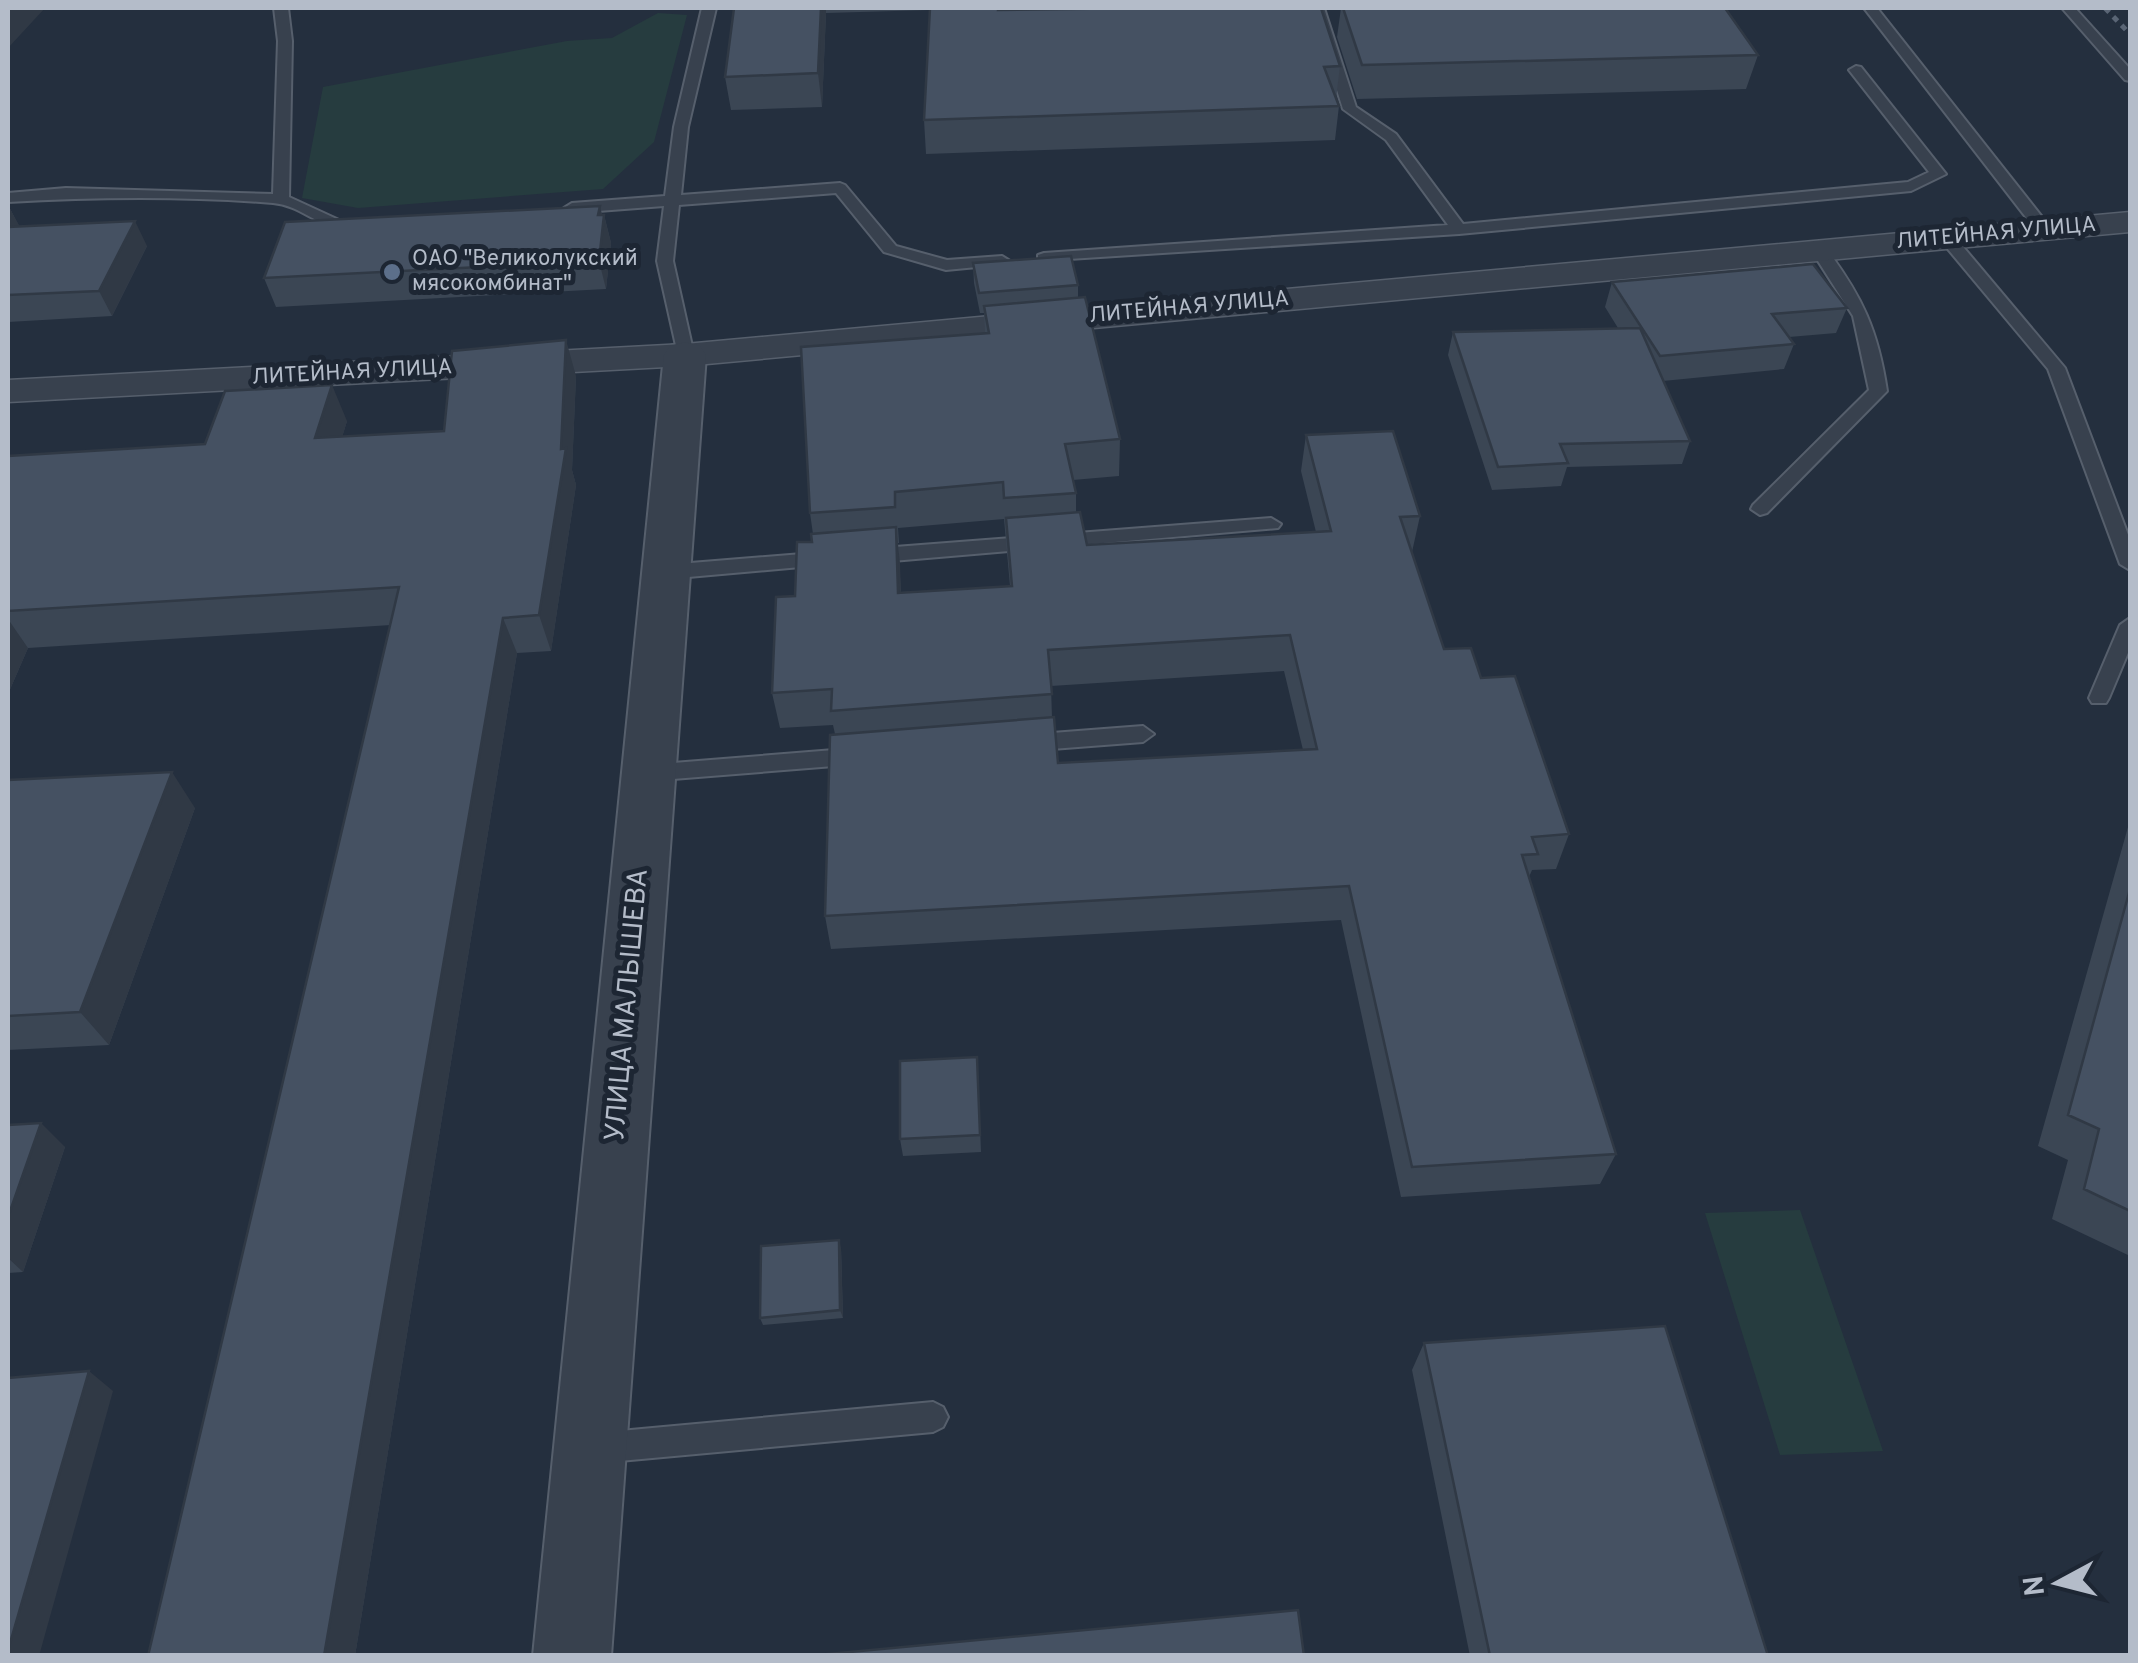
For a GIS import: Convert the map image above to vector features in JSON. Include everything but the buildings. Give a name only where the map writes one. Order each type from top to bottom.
[{"type":"street","name":"ЛИТЕЙНАЯ УЛИЦА","points":[[8,391],[686,355],[2130,222]]},
{"type":"street","name":"УЛИЦА МАЛЫШЕВА","points":[[572,1656],[686,355]]},
{"type":"lane","points":[[281,8],[281,199]]},
{"type":"lane","points":[[686,355],[665,260],[680,127],[709,8]]},
{"type":"lane","points":[[1318,8],[1350,110],[1391,137],[1459,229]]},
{"type":"lane","points":[[1870,8],[2044,230]]},
{"type":"lane","points":[[2068,8],[2130,76]]},
{"type":"lane","points":[[554,210],[840,188],[890,250],[946,265],[1459,229],[1912,186],[1938,174],[1856,70]]},
{"type":"lane","points":[[8,198],[66,194],[281,199],[337,225],[376,222]]},
{"type":"lane","points":[[1948,238],[2056,368],[2130,564]]},
{"type":"lane","points":[[1760,509],[1878,391],[1870,331],[1848,286],[1820,250]]},
{"type":"lane","points":[[666,572],[1271,524]]},
{"type":"lane","points":[[2098,698],[2130,625]]},
{"type":"lane","points":[[1004,745],[1143,734]]},
{"type":"lane","points":[[648,773],[886,754]]},
{"type":"lane","points":[[590,1449],[932,1417]]},
{"type":"green space","points":[[658,13],[687,15],[654,142],[603,189],[358,208],[302,198],[323,87],[567,41],[612,38]]},
{"type":"green space","points":[[1800,1210],[1883,1451],[1780,1455],[1705,1213]]},
{"type":"railway","points":[[2105,8],[2130,34]]},
{"type":"place","name":"ОАО \"Великолукский мясокомбинат\"","points":[[392,272]]}]
